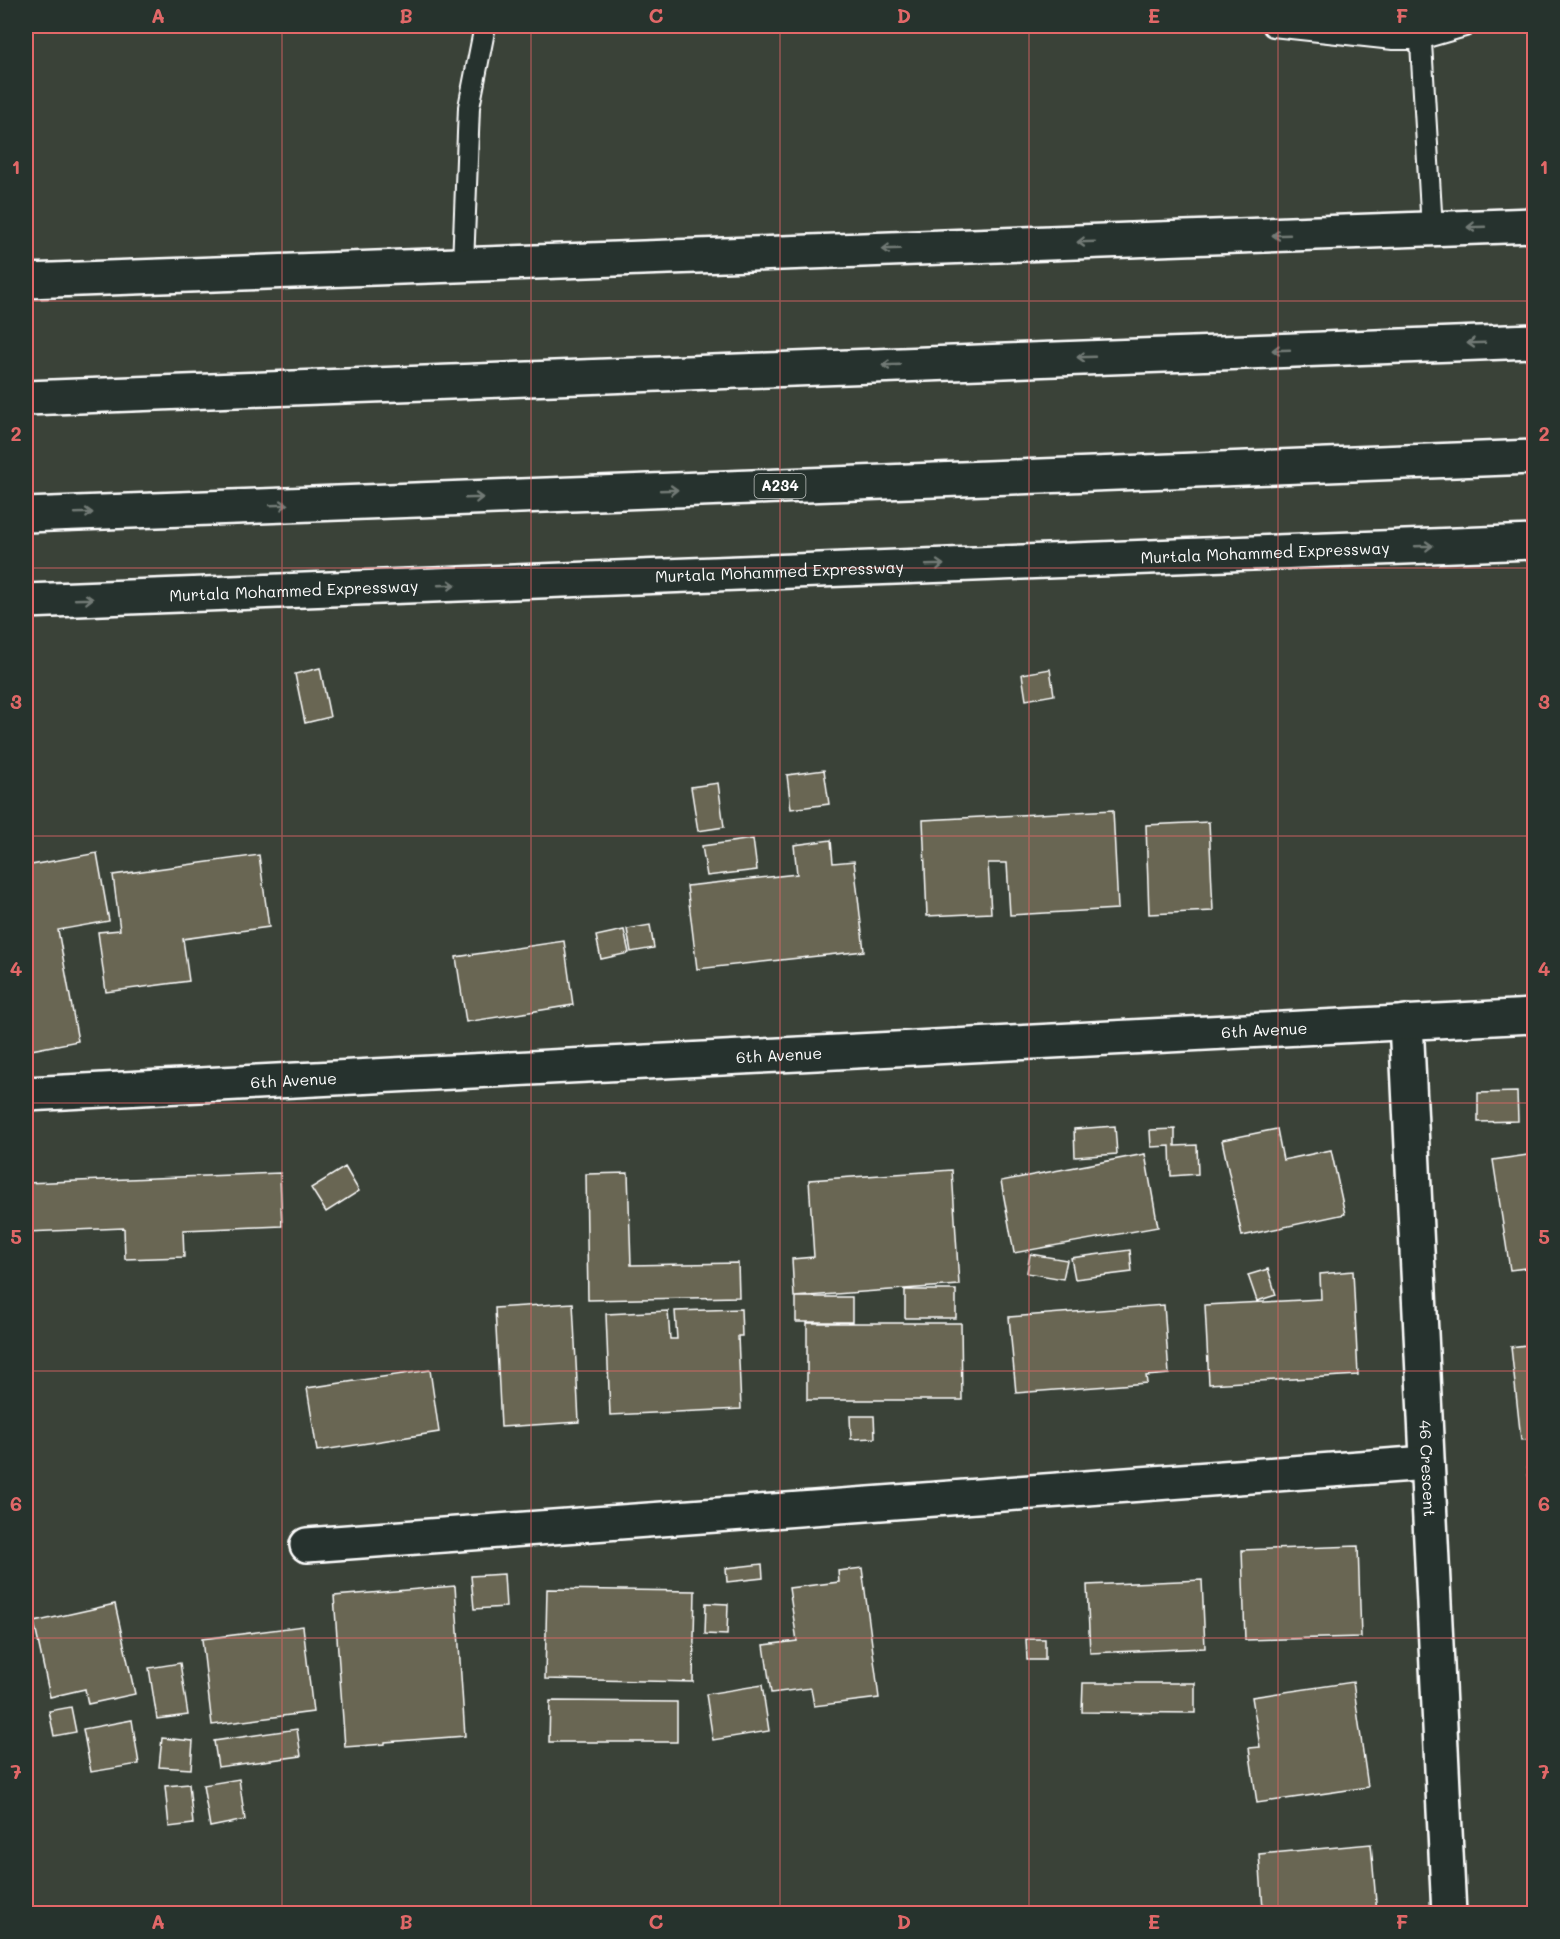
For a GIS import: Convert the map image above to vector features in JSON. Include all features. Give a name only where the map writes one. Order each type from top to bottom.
[{"type":"main road","points":[[26,281],[1534,225]]},
{"type":"main road","points":[[26,398],[1534,340]]},
{"type":"main road","name":"A234","points":[[26,515],[1534,456]]},
{"type":"main road","name":"Murtala Mohammed Expressway","points":[[26,601],[1534,542]]},
{"type":"main road","name":"6th Avenue","points":[[26,1094],[1534,1016]]},
{"type":"main road","name":"46 Crescent","points":[[1406,1022],[1449,1914]]},
{"type":"main road","points":[[307,1545],[1427,1463]]},
{"type":"lane","points":[[463,265],[469,107],[485,26]]},
{"type":"lane","points":[[1273,26],[1393,39],[1420,32],[1465,26]]},
{"type":"lane","points":[[1420,32],[1432,229]]},
{"type":"building","points":[[320,668],[330,717],[305,723],[295,674]]},
{"type":"building","points":[[1050,669],[1054,695],[1026,700],[1022,674]]},
{"type":"building","points":[[824,770],[829,804],[791,809],[787,775]]},
{"type":"building","points":[[718,783],[724,827],[698,831],[691,787]]},
{"type":"building","points":[[1113,810],[1118,909],[1010,915],[1007,863],[988,863],[991,913],[927,916],[923,820]]},
{"type":"building","points":[[1209,822],[1213,911],[1149,914],[1146,825]]},
{"type":"building","points":[[753,839],[757,870],[707,876],[702,846]]},
{"type":"building","points":[[831,840],[833,863],[854,861],[864,951],[697,969],[687,886],[797,874],[794,845]]},
{"type":"building","points":[[97,853],[109,921],[58,930],[78,1041],[26,1051],[26,866]]},
{"type":"building","points":[[259,855],[269,927],[183,939],[189,981],[106,992],[98,932],[120,930],[113,875]]},
{"type":"building","points":[[650,925],[654,948],[631,952],[627,929]]},
{"type":"building","points":[[624,930],[629,953],[601,959],[596,936]]},
{"type":"building","points":[[564,941],[573,1005],[466,1022],[456,957]]},
{"type":"building","points":[[1517,1092],[1518,1121],[1478,1122],[1478,1093]]},
{"type":"building","points":[[1115,1126],[1117,1154],[1075,1157],[1074,1129]]},
{"type":"building","points":[[1175,1129],[1175,1146],[1197,1145],[1198,1174],[1171,1176],[1170,1146],[1151,1147],[1150,1130]]},
{"type":"building","points":[[1277,1129],[1283,1160],[1331,1150],[1345,1214],[1242,1236],[1222,1140]]},
{"type":"building","points":[[1145,1154],[1158,1227],[1014,1253],[1001,1181]]},
{"type":"building","points":[[1534,1154],[1534,1267],[1510,1270],[1493,1160]]},
{"type":"building","points":[[345,1167],[359,1191],[326,1212],[311,1188]]},
{"type":"building","points":[[952,1170],[959,1285],[794,1297],[792,1259],[814,1257],[809,1180]]},
{"type":"building","points":[[280,1173],[282,1226],[183,1230],[184,1257],[125,1259],[124,1228],[26,1232],[26,1183]]},
{"type":"building","points":[[628,1173],[631,1265],[738,1263],[739,1297],[588,1300],[586,1174]]},
{"type":"building","points":[[1130,1250],[1132,1272],[1075,1279],[1071,1258]]},
{"type":"building","points":[[1030,1254],[1067,1260],[1063,1279],[1027,1273]]},
{"type":"building","points":[[1268,1269],[1276,1295],[1257,1301],[1248,1275]]},
{"type":"building","points":[[1353,1271],[1358,1375],[1209,1384],[1205,1305],[1321,1299],[1320,1274]]},
{"type":"building","points":[[905,1290],[956,1290],[956,1318],[905,1318]]},
{"type":"building","points":[[796,1297],[852,1297],[852,1322],[796,1322]]},
{"type":"building","points":[[573,1303],[579,1422],[501,1427],[495,1308]]},
{"type":"building","points":[[1164,1305],[1169,1374],[1146,1376],[1147,1383],[1016,1393],[1009,1317]]},
{"type":"building","points":[[741,1309],[742,1336],[738,1336],[741,1409],[610,1415],[606,1314],[668,1311],[670,1339],[677,1339],[675,1311]]},
{"type":"building","points":[[807,1323],[961,1323],[962,1400],[807,1400]]},
{"type":"building","points":[[1534,1344],[1534,1439],[1521,1440],[1511,1347]]},
{"type":"building","points":[[430,1370],[439,1432],[317,1451],[307,1388]]},
{"type":"building","points":[[850,1416],[874,1416],[875,1438],[851,1439]]},
{"type":"building","points":[[1534,1462],[1534,1497],[1531,1497],[1527,1463]]},
{"type":"building","points":[[1534,1520],[1534,1566],[1528,1521]]},
{"type":"building","points":[[1358,1546],[1361,1637],[1245,1640],[1242,1550]]},
{"type":"building","points":[[762,1564],[763,1578],[727,1582],[726,1568]]},
{"type":"building","points":[[862,1568],[879,1698],[814,1706],[811,1688],[771,1693],[764,1645],[797,1641],[789,1588],[839,1582],[838,1571]]},
{"type":"building","points":[[504,1574],[506,1607],[474,1609],[471,1576]]},
{"type":"building","points":[[1202,1580],[1205,1648],[1090,1653],[1087,1585]]},
{"type":"building","points":[[455,1586],[465,1736],[345,1747],[334,1596]]},
{"type":"building","points":[[547,1589],[695,1591],[693,1682],[545,1679]]},
{"type":"building","points":[[706,1603],[728,1604],[727,1635],[705,1634]]},
{"type":"building","points":[[115,1604],[135,1694],[88,1704],[85,1689],[50,1697],[34,1622]]},
{"type":"building","points":[[303,1626],[313,1712],[212,1725],[202,1639]]},
{"type":"building","points":[[1026,1639],[1045,1639],[1045,1660],[1027,1660]]},
{"type":"building","points":[[180,1663],[188,1715],[157,1719],[149,1668]]},
{"type":"building","points":[[1353,1682],[1368,1787],[1257,1803],[1249,1748],[1260,1747],[1252,1697]]},
{"type":"building","points":[[1083,1683],[1195,1683],[1195,1713],[1082,1712]]},
{"type":"building","points":[[762,1685],[769,1731],[713,1740],[706,1694]]},
{"type":"building","points":[[550,1701],[677,1702],[677,1742],[549,1742]]},
{"type":"building","points":[[71,1707],[76,1732],[54,1736],[49,1711]]},
{"type":"building","points":[[132,1720],[139,1764],[91,1772],[83,1729]]},
{"type":"building","points":[[297,1729],[301,1756],[218,1767],[214,1741]]},
{"type":"building","points":[[162,1738],[193,1741],[191,1769],[159,1767]]},
{"type":"building","points":[[1531,1740],[1534,1740],[1534,1785]]},
{"type":"building","points":[[239,1779],[245,1820],[210,1827],[203,1785]]},
{"type":"building","points":[[189,1784],[193,1824],[169,1827],[165,1786]]},
{"type":"building","points":[[1371,1844],[1377,1914],[1260,1914],[1259,1909],[1263,1909],[1259,1854]]}]
